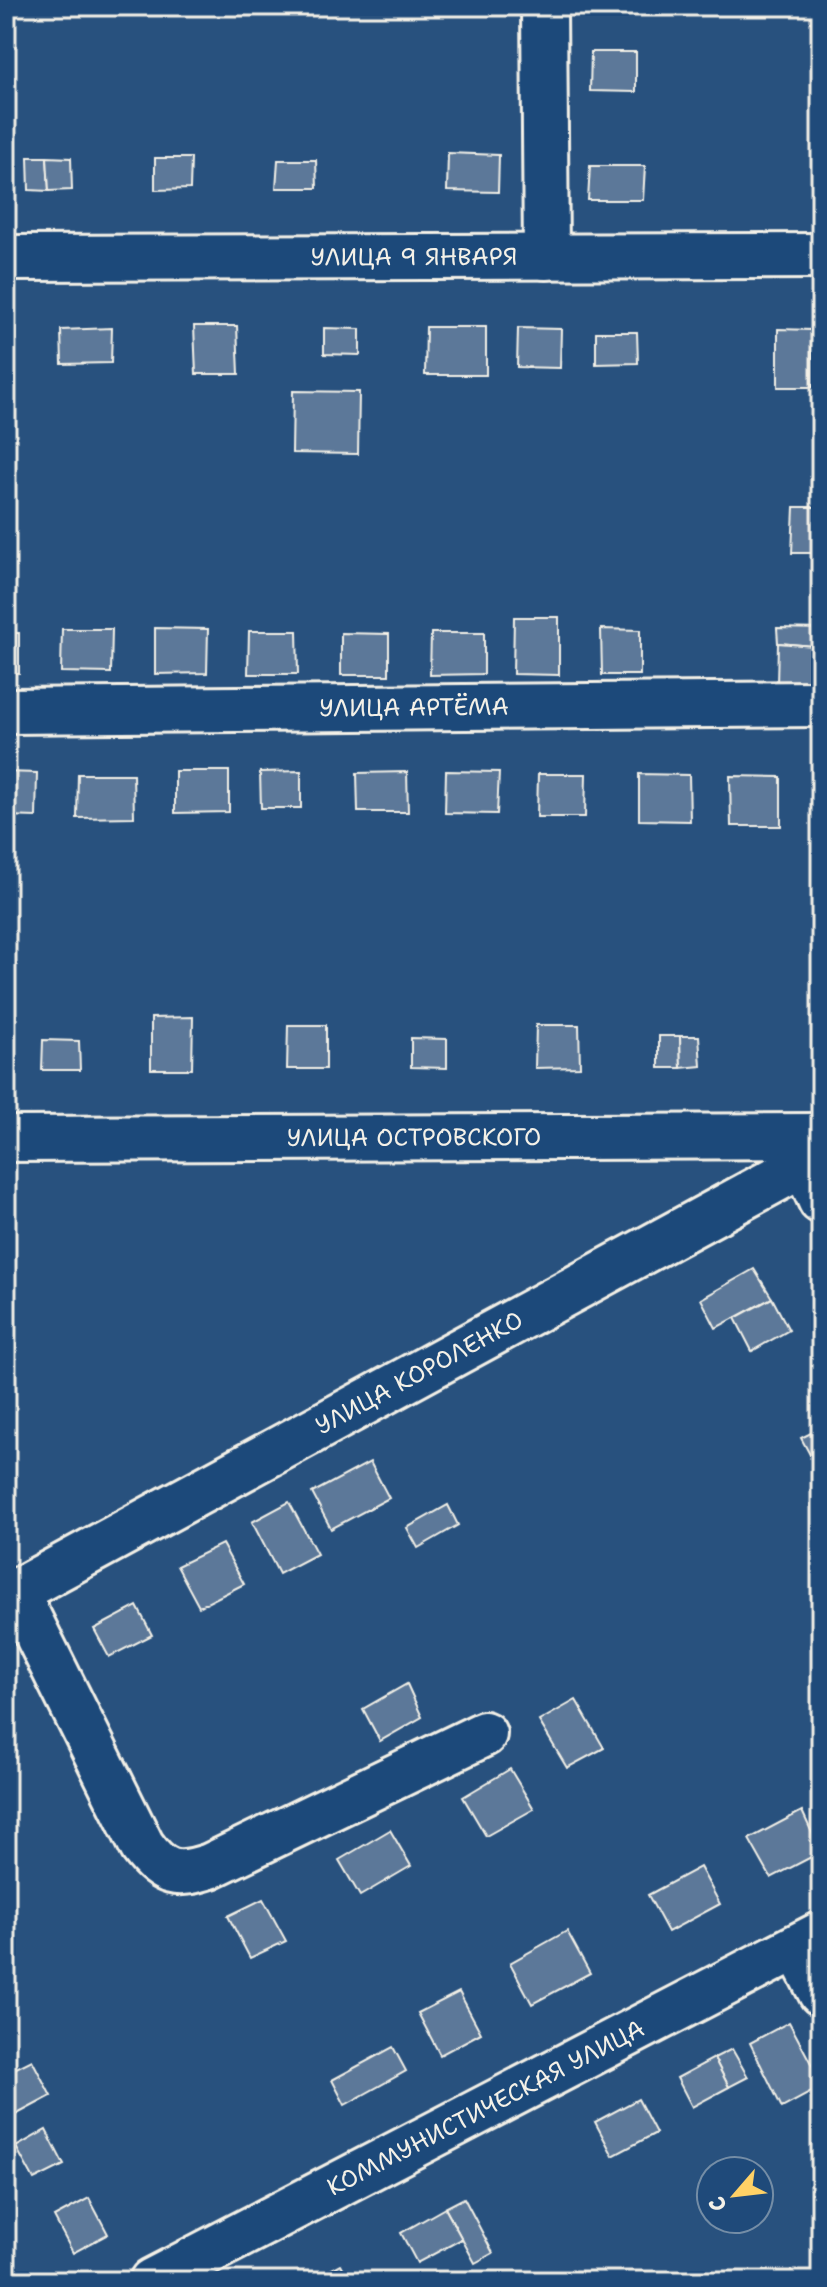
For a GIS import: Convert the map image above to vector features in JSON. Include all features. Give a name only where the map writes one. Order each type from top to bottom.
[{"type":"street","points":[[544,6],[546,257]]},
{"type":"street","name":"УЛИЦА 9 ЯНВАРЯ","points":[[6,258],[821,256]]},
{"type":"street","name":"УЛИЦА АРТЁМА","points":[[6,711],[821,704]]},
{"type":"street","name":"УЛИЦА ОСТРОВСКОГО","points":[[6,1139],[817,1164]]},
{"type":"street","name":"УЛИЦА КОРОЛЕНКО","points":[[484,1734],[210,1866],[171,1872],[157,1866],[142,1846],[11,1594],[817,1164]]},
{"type":"street","points":[[809,1940],[821,1993]]},
{"type":"street","name":"КОММУНИСТИЧЕСКАЯ УЛИЦА","points":[[152,2281],[809,1940]]},
{"type":"building","points":[[591,52],[636,52],[636,92],[590,91]]},
{"type":"building","points":[[448,153],[499,155],[498,192],[447,191]]},
{"type":"building","points":[[28,157],[47,157],[49,191],[29,190]]},
{"type":"building","points":[[47,157],[71,158],[72,190],[49,191]]},
{"type":"building","points":[[155,158],[191,158],[190,189],[155,190]]},
{"type":"building","points":[[816,159],[821,159],[821,193],[815,193]]},
{"type":"building","points":[[278,160],[316,160],[317,188],[276,188]]},
{"type":"building","points":[[590,166],[645,166],[643,200],[588,200]]},
{"type":"building","points":[[194,326],[237,326],[239,374],[196,374]]},
{"type":"building","points":[[426,327],[486,327],[486,375],[425,375]]},
{"type":"building","points":[[112,328],[111,363],[62,364],[61,330]]},
{"type":"building","points":[[324,328],[360,329],[360,355],[324,354]]},
{"type":"building","points":[[518,328],[561,329],[560,368],[517,367]]},
{"type":"building","points":[[778,329],[812,330],[812,387],[778,387]]},
{"type":"building","points":[[812,330],[821,330],[821,387],[812,387]]},
{"type":"building","points":[[596,332],[637,332],[638,363],[596,364]]},
{"type":"building","points":[[293,391],[359,392],[358,454],[292,453]]},
{"type":"building","points":[[794,507],[821,507],[821,553],[792,553]]},
{"type":"building","points":[[514,617],[559,617],[559,675],[513,674]]},
{"type":"building","points":[[155,628],[208,629],[207,673],[155,674]]},
{"type":"building","points":[[777,628],[821,629],[821,666],[814,666],[813,646],[778,643]]},
{"type":"building","points":[[62,629],[112,629],[111,673],[61,672]]},
{"type":"building","points":[[601,629],[640,630],[640,675],[602,675]]},
{"type":"building","points":[[249,631],[297,631],[298,674],[248,674]]},
{"type":"building","points":[[6,633],[19,633],[19,673],[6,673]]},
{"type":"building","points":[[341,633],[389,634],[389,675],[341,675]]},
{"type":"building","points":[[431,633],[484,633],[484,674],[430,675]]},
{"type":"building","points":[[778,643],[813,646],[814,666],[821,666],[821,685],[777,685]]},
{"type":"building","points":[[175,771],[229,771],[229,812],[175,813]]},
{"type":"building","points":[[301,771],[301,808],[261,808],[260,772]]},
{"type":"building","points":[[446,771],[499,772],[497,814],[445,813]]},
{"type":"building","points":[[6,772],[37,773],[36,817],[6,816]]},
{"type":"building","points":[[407,772],[408,812],[358,812],[357,773]]},
{"type":"building","points":[[78,774],[133,774],[134,817],[77,818]]},
{"type":"building","points":[[538,774],[586,774],[585,817],[537,817]]},
{"type":"building","points":[[639,774],[689,775],[690,821],[639,820]]},
{"type":"building","points":[[730,776],[781,777],[781,826],[731,826]]},
{"type":"building","points":[[193,1017],[192,1069],[151,1069],[151,1018]]},
{"type":"building","points":[[288,1025],[326,1025],[326,1069],[287,1069]]},
{"type":"building","points":[[536,1025],[579,1025],[580,1067],[535,1068]]},
{"type":"building","points":[[659,1036],[680,1036],[681,1068],[659,1068]]},
{"type":"building","points":[[680,1036],[699,1036],[701,1066],[681,1068]]},
{"type":"building","points":[[411,1038],[447,1039],[447,1068],[411,1067]]},
{"type":"building","points":[[43,1040],[79,1041],[80,1070],[42,1070]]},
{"type":"building","points":[[754,1269],[772,1298],[716,1328],[701,1299]]},
{"type":"building","points":[[772,1298],[789,1330],[752,1351],[735,1318]]},
{"type":"building","points":[[821,1428],[821,1475],[801,1438]]},
{"type":"building","points":[[370,1462],[389,1498],[331,1529],[312,1493]]},
{"type":"building","points":[[289,1502],[317,1554],[279,1574],[252,1522]]},
{"type":"building","points":[[448,1505],[458,1525],[418,1548],[407,1528]]},
{"type":"building","points":[[222,1544],[244,1584],[199,1607],[177,1566]]},
{"type":"building","points":[[137,1606],[152,1635],[109,1657],[94,1629]]},
{"type":"building","points":[[407,1684],[422,1717],[380,1741],[363,1709]]},
{"type":"building","points":[[576,1700],[604,1748],[567,1768],[539,1721]]},
{"type":"building","points":[[510,1769],[534,1809],[486,1836],[463,1797]]},
{"type":"building","points":[[802,1811],[821,1852],[771,1878],[749,1839]]},
{"type":"building","points":[[390,1830],[411,1866],[360,1896],[339,1860]]},
{"type":"building","points":[[700,1867],[720,1904],[668,1932],[648,1895]]},
{"type":"building","points":[[263,1899],[286,1941],[250,1958],[228,1916]]},
{"type":"building","points":[[567,1931],[590,1973],[532,2004],[510,1963]]},
{"type":"building","points":[[459,1992],[481,2033],[440,2055],[418,2013]]},
{"type":"building","points":[[789,2022],[821,2087],[782,2108],[750,2043]]},
{"type":"building","points":[[393,2047],[406,2071],[345,2105],[332,2080]]},
{"type":"building","points":[[732,2049],[748,2077],[729,2087],[714,2058]]},
{"type":"building","points":[[714,2058],[729,2087],[692,2107],[677,2078]]},
{"type":"building","points":[[32,2060],[51,2096],[6,2120],[6,2073]]},
{"type":"building","points":[[638,2099],[656,2133],[613,2156],[595,2122]]},
{"type":"building","points":[[46,2130],[64,2165],[34,2180],[16,2147]]},
{"type":"building","points":[[89,2198],[108,2234],[73,2253],[54,2217]]},
{"type":"building","points":[[464,2198],[493,2253],[475,2263],[445,2208]]},
{"type":"building","points":[[445,2208],[462,2239],[417,2263],[401,2233]]},
{"type":"building","points":[[341,2264],[350,2281],[310,2281]]}]
